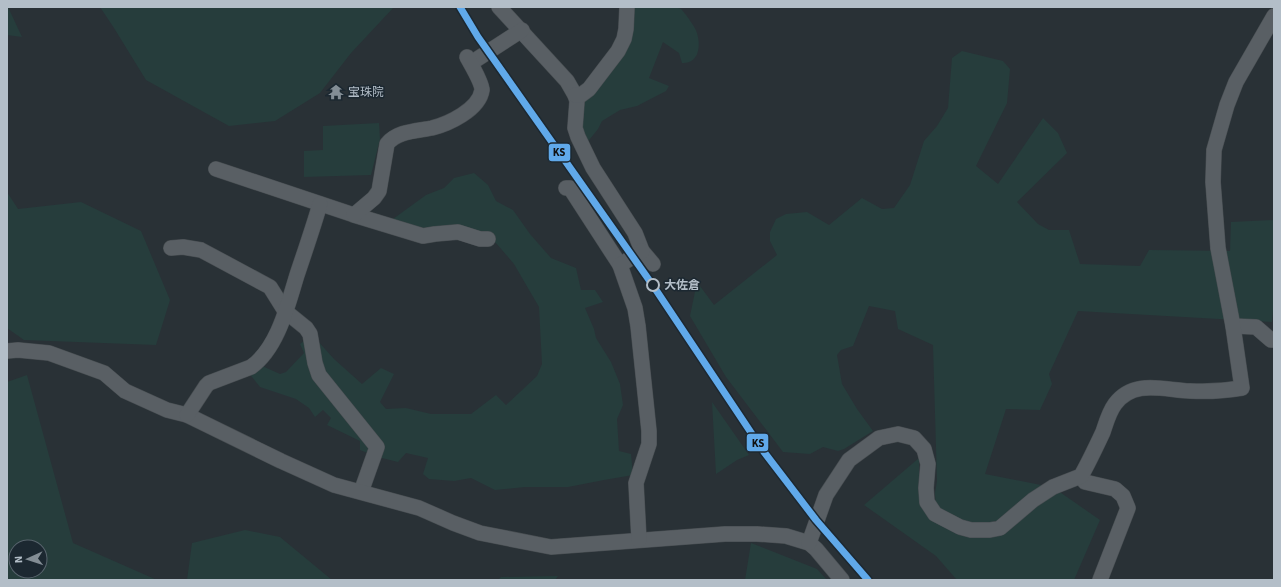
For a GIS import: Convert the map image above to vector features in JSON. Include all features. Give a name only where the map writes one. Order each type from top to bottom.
[{"type":"street","points":[[499,7],[522,30],[567,81],[577,101],[575,128],[578,137],[593,168],[636,233],[642,251],[654,264]]},
{"type":"street","points":[[575,95],[581,95],[590,89],[618,51],[624,39],[627,7]]},
{"type":"street","points":[[808,543],[826,495],[849,460],[879,438],[898,434],[914,438],[924,449],[928,464],[926,488],[927,502],[934,514],[960,527],[971,530],[990,530],[1000,528],[1033,500],[1053,487],[1080,476],[1093,453],[1115,405],[1127,392],[1143,388],[1166,388],[1188,391],[1221,391],[1242,388],[1233,326],[1218,248],[1213,182],[1214,150],[1227,104],[1236,82],[1274,16]]},
{"type":"street","points":[[354,215],[379,192],[387,144],[392,138],[442,125],[469,110],[482,90],[470,60],[504,42],[522,30]]},
{"type":"street","points":[[216,169],[320,204],[423,236],[458,232],[480,239],[488,239]]},
{"type":"street","points":[[566,188],[570,188],[620,265],[635,308],[649,431],[649,444],[636,483],[639,540]]},
{"type":"street","points":[[187,416],[209,383],[251,367],[269,348],[275,338],[285,311],[320,204]]},
{"type":"street","points":[[170,248],[201,250],[270,287],[285,311],[306,328],[310,334],[315,363],[319,375],[376,444],[361,492]]},
{"type":"street","points":[[620,265],[642,251]]},
{"type":"street","points":[[1233,326],[1256,327],[1271,340],[1274,340]]},
{"type":"street","points":[[7,351],[18,350],[49,353],[104,373],[125,391],[167,410],[187,416],[334,485],[419,508],[480,533],[551,547],[725,534],[786,536],[808,543],[816,549],[842,580]]},
{"type":"street","points":[[1080,476],[1085,482],[1115,489],[1123,496],[1128,508],[1100,580]]},
{"type":"green space","points":[[8,7],[22,37],[7,35]]},
{"type":"green space","points":[[100,7],[394,7],[351,53],[320,93],[275,121],[229,126],[146,80]]},
{"type":"green space","points":[[630,7],[675,7],[681,9],[696,31],[699,43],[697,53],[692,61],[682,63],[679,53],[663,42],[649,78],[669,86],[666,91],[637,106],[620,110],[602,121],[598,129],[585,145],[580,136],[583,99],[616,60]]},
{"type":"green space","points":[[962,51],[1003,61],[1010,69],[1007,103],[976,166],[998,184],[1043,118],[1058,133],[1067,153],[1017,202],[1038,224],[1049,230],[1069,230],[1080,264],[1140,266],[1149,250],[1230,251],[1231,222],[1274,220],[1274,299],[1272,322],[1078,311],[1049,374],[1052,384],[1040,410],[1006,409],[985,474],[1051,487],[990,528],[936,512],[935,493],[937,481],[933,345],[898,329],[895,311],[869,306],[853,346],[841,350],[837,355],[842,384],[857,409],[873,431],[844,449],[838,451],[823,447],[810,454],[783,452],[726,377],[690,316],[697,282],[714,305],[777,255],[770,241],[770,232],[776,219],[786,214],[807,212],[829,225],[862,198],[882,209],[894,208],[910,185],[924,141],[937,126],[948,108],[952,58]]},
{"type":"green space","points":[[379,123],[380,139],[371,175],[304,177],[304,151],[323,150],[323,126]]},
{"type":"green space","points":[[474,173],[488,185],[496,201],[513,210],[530,234],[551,258],[576,268],[581,290],[595,290],[603,302],[585,308],[594,329],[596,338],[611,362],[620,384],[623,405],[617,419],[619,451],[631,454],[633,475],[568,487],[525,487],[495,490],[471,478],[454,481],[429,479],[423,474],[428,458],[406,453],[398,462],[378,457],[360,450],[360,441],[327,425],[331,418],[323,410],[315,417],[309,408],[296,399],[260,387],[248,372],[260,365],[280,374],[286,372],[304,353],[300,344],[309,337],[316,339],[334,359],[362,384],[381,368],[394,374],[380,402],[386,409],[406,408],[431,414],[471,414],[496,395],[506,405],[537,376],[542,364],[539,307],[514,264],[496,243],[479,235],[424,233],[393,219],[426,195],[444,188],[454,178]]},
{"type":"green space","points":[[7,192],[18,209],[81,202],[141,231],[170,300],[156,345],[24,340],[7,328]]},
{"type":"green space","points":[[27,375],[73,543],[157,580],[7,580],[7,382]]},
{"type":"green space","points":[[712,402],[749,455],[737,460],[716,474]]},
{"type":"green space","points":[[919,458],[919,501],[991,533],[1054,488],[1100,520],[1074,580],[957,580],[936,556],[864,505]]},
{"type":"green space","points":[[245,530],[280,537],[332,580],[187,580],[192,543]]},
{"type":"green space","points":[[751,543],[817,569],[827,580],[745,580]]},
{"type":"green space","points":[[558,576],[555,580],[498,580],[501,577]]},
{"type":"transit line","name":"KS","points":[[460,7],[478,37],[654,287],[764,452],[816,520],[868,580]]},
{"type":"place","name":"宝珠院","points":[[336,92]]},
{"type":"place","name":"大佐倉","points":[[653,285]]}]
